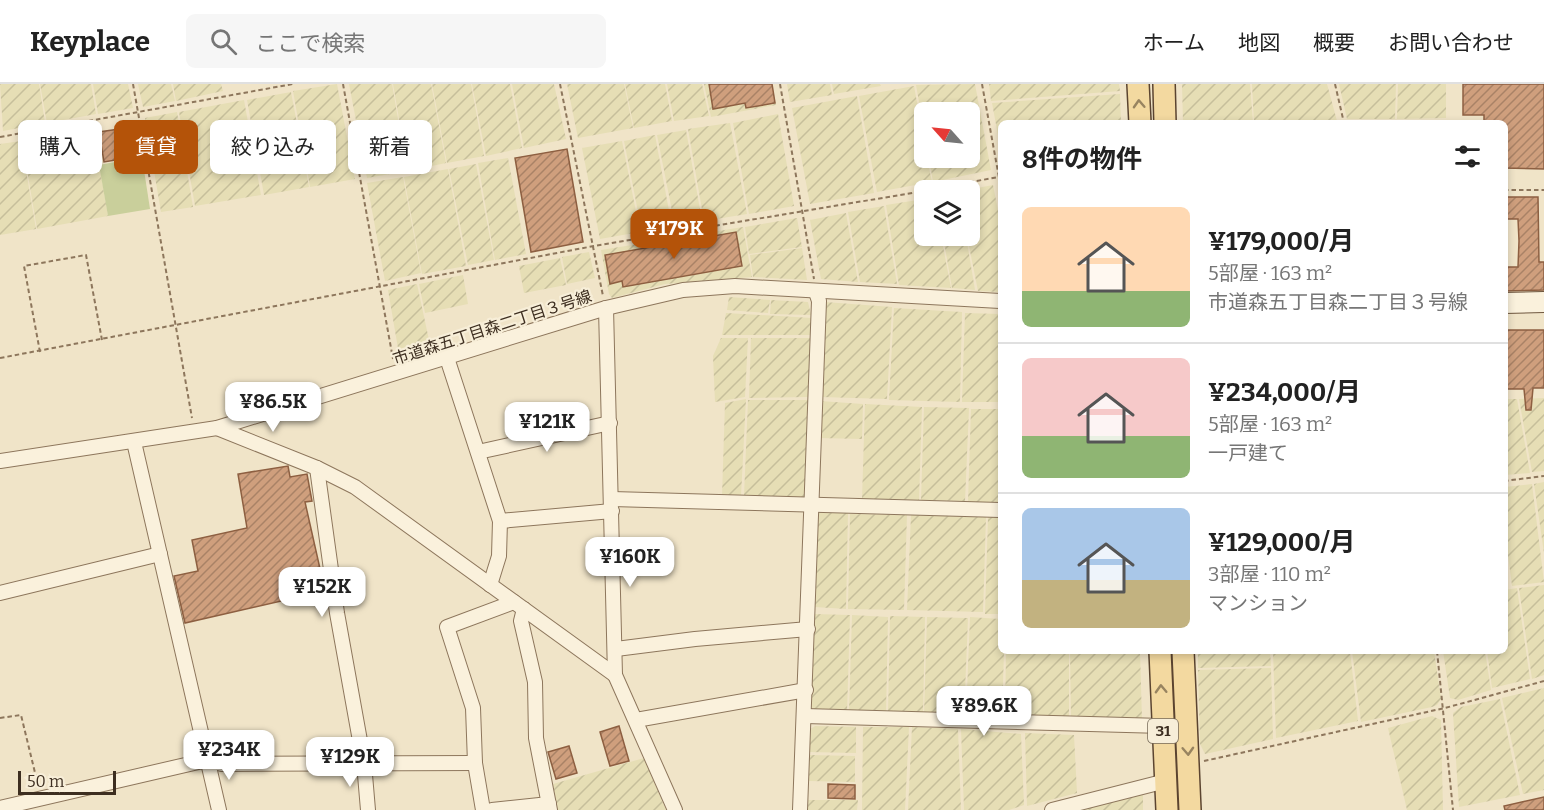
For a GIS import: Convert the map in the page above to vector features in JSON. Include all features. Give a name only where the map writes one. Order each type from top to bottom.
[{"type":"main road","points":[[1138,84],[1140,120]]},
{"type":"main road","points":[[1164,84],[1165,120]]},
{"type":"main road","points":[[1508,303],[1544,302]]},
{"type":"main road","name":"31","points":[[1160,654],[1167,810]]},
{"type":"main road","name":"31","points":[[1183,654],[1190,810]]},
{"type":"street","name":"市道森五丁目森二丁目３号線","points":[[0,461],[217,428],[606,308],[659,294],[735,286],[998,301]]},
{"type":"street","points":[[800,810],[819,301],[816,292]]},
{"type":"street","points":[[606,308],[615,675],[675,810]]},
{"type":"street","points":[[447,358],[500,521],[499,556],[490,585]]},
{"type":"street","points":[[478,452],[610,423]]},
{"type":"street","points":[[217,428],[317,468],[355,487],[615,675]]},
{"type":"street","points":[[134,442],[219,810]]},
{"type":"street","points":[[317,468],[337,613],[364,763],[368,810]]},
{"type":"street","points":[[500,521],[612,505],[811,504],[998,510]]},
{"type":"street","points":[[0,593],[160,554]]},
{"type":"street","points":[[483,810],[475,763],[473,708],[447,627],[519,606]]},
{"type":"street","points":[[492,810],[549,807],[536,738],[535,682],[519,606]]},
{"type":"street","points":[[616,649],[808,629]]},
{"type":"street","points":[[636,720],[806,690]]},
{"type":"street","points":[[805,716],[1163,726]]},
{"type":"street","points":[[0,808],[207,760],[222,764],[475,763]]},
{"type":"street","points":[[1052,810],[1166,781]]},
{"type":"path","points":[[133,84],[194,432]]},
{"type":"path","points":[[0,138],[293,84]]},
{"type":"path","points":[[343,84],[396,374]]},
{"type":"path","points":[[560,84],[606,308]]},
{"type":"path","points":[[780,84],[804,212],[816,292]]},
{"type":"path","points":[[982,84],[998,172]]},
{"type":"path","points":[[1335,84],[1343,120]]},
{"type":"path","points":[[980,181],[998,177]]},
{"type":"path","points":[[1508,190],[1544,190]]},
{"type":"path","points":[[0,358],[594,246],[914,193]]},
{"type":"path","points":[[40,352],[24,266],[86,255],[102,340]]},
{"type":"path","points":[[1508,480],[1544,476]]},
{"type":"path","points":[[1437,654],[1453,810]]},
{"type":"path","points":[[1189,764],[1444,708],[1544,681]]},
{"type":"path","points":[[0,718],[21,715],[42,799]]},
{"type":"shaded area","points":[[0,84],[39,84],[45,120],[18,120],[18,128],[3,131]]},
{"type":"shaded area","points":[[40,84],[91,84],[96,114],[63,120],[46,120]]},
{"type":"shaded area","points":[[93,84],[128,84],[133,108],[98,114]]},
{"type":"shaded area","points":[[138,84],[171,84],[175,101],[143,107]]},
{"type":"shaded area","points":[[173,84],[221,84],[223,91],[176,101]]},
{"type":"shaded area","points":[[337,84],[348,142],[348,174],[354,174],[355,179],[310,187],[308,174],[336,174],[336,120],[298,120],[293,91]]},
{"type":"shaded area","points":[[349,84],[392,84],[398,120],[356,120]]},
{"type":"shaded area","points":[[393,84],[431,84],[446,163],[432,166],[432,120],[399,120]]},
{"type":"shaded area","points":[[432,84],[471,84],[484,156],[447,163]]},
{"type":"shaded area","points":[[472,84],[510,84],[522,148],[486,156]]},
{"type":"shaded area","points":[[512,84],[554,84],[566,139],[524,148]]},
{"type":"shaded area","points":[[567,84],[624,84],[633,128],[578,138]]},
{"type":"shaded area","points":[[625,84],[665,84],[672,121],[634,128]]},
{"type":"shaded area","points":[[667,84],[702,84],[709,116],[674,121]]},
{"type":"shaded area","points":[[704,84],[772,84],[776,105],[711,117]]},
{"type":"shaded area","points":[[787,84],[830,84],[832,95],[790,102]]},
{"type":"shaded area","points":[[832,84],[880,84],[881,86],[834,94]]},
{"type":"shaded area","points":[[975,84],[978,102],[919,102],[916,85]]},
{"type":"shaded area","points":[[989,84],[1119,84],[1120,91],[991,101]]},
{"type":"shaded area","points":[[1182,84],[1250,84],[1253,120],[1183,120]]},
{"type":"shaded area","points":[[1252,84],[1327,84],[1337,120],[1254,120]]},
{"type":"shaded area","points":[[1339,84],[1396,84],[1395,119],[1347,119]]},
{"type":"shaded area","points":[[1398,84],[1446,84],[1446,118],[1397,119]]},
{"type":"shaded area","points":[[914,86],[917,102],[914,102],[914,168],[929,168],[932,180],[914,180],[914,185],[877,192],[859,96]]},
{"type":"shaded area","points":[[291,92],[296,120],[251,120],[247,100]]},
{"type":"shaded area","points":[[1120,94],[1121,120],[998,120],[998,135],[992,103]]},
{"type":"shaded area","points":[[857,96],[874,193],[810,204],[792,108]]},
{"type":"shaded area","points":[[244,100],[248,120],[210,120],[210,174],[257,174],[261,195],[195,206],[190,174],[198,174],[198,120],[180,120],[179,112]]},
{"type":"shaded area","points":[[980,111],[991,170],[933,180],[931,168],[980,168]]},
{"type":"shaded area","points":[[177,112],[178,120],[145,120],[145,118]]},
{"type":"shaded area","points":[[778,114],[794,206],[749,214],[733,123]]},
{"type":"shaded area","points":[[730,123],[747,214],[704,221],[688,129]]},
{"type":"shaded area","points":[[686,130],[702,221],[675,226],[657,135]]},
{"type":"shaded area","points":[[655,135],[672,227],[642,232],[624,141]]},
{"type":"shaded area","points":[[18,141],[18,174],[27,174],[36,229],[0,235],[0,144]]},
{"type":"shaded area","points":[[622,141],[640,232],[600,239],[582,148]]},
{"type":"shaded area","points":[[508,158],[526,254],[495,260],[478,163]]},
{"type":"shaded area","points":[[476,164],[494,260],[468,265],[449,169]]},
{"type":"shaded area","points":[[448,169],[466,266],[422,274],[404,177],[432,174],[432,172]]},
{"type":"shaded area","points":[[28,174],[101,174],[108,216],[37,229]]},
{"type":"shaded area","points":[[155,174],[187,174],[193,207],[161,212]]},
{"type":"shaded area","points":[[260,174],[307,174],[309,187],[264,195]]},
{"type":"shaded area","points":[[366,174],[390,174],[367,178]]},
{"type":"shaded area","points":[[403,177],[421,273],[385,281],[367,183]]},
{"type":"shaded area","points":[[993,185],[998,210],[998,292],[978,291],[969,246],[980,246],[980,188]]},
{"type":"shaded area","points":[[914,201],[914,246],[943,246],[951,288],[899,285],[886,205]]},
{"type":"shaded area","points":[[884,206],[897,284],[860,282],[848,212]]},
{"type":"shaded area","points":[[846,213],[858,282],[821,279],[810,220]]},
{"type":"shaded area","points":[[797,218],[802,247],[749,254],[745,227]]},
{"type":"shaded area","points":[[743,227],[752,277],[665,284],[612,298],[609,294],[601,250]]},
{"type":"shaded area","points":[[945,246],[968,246],[975,290],[952,288]]},
{"type":"shaded area","points":[[802,248],[807,280],[753,277],[750,255]]},
{"type":"shaded area","points":[[589,252],[595,278],[567,284],[562,257]]},
{"type":"shaded area","points":[[560,258],[566,285],[524,293],[519,266]]},
{"type":"shaded area","points":[[463,275],[468,304],[425,313],[419,284]]},
{"type":"shaded area","points":[[417,284],[432,354],[404,362],[400,360],[388,290]]},
{"type":"shaded area","points":[[729,297],[770,300],[768,313],[727,310]]},
{"type":"shaded area","points":[[771,300],[808,302],[811,315],[770,314]]},
{"type":"shaded area","points":[[825,302],[892,307],[887,399],[821,397]]},
{"type":"shaded area","points":[[894,308],[962,312],[960,402],[889,400]]},
{"type":"shaded area","points":[[726,313],[812,318],[810,335],[722,335]]},
{"type":"shaded area","points":[[965,313],[998,314],[998,402],[962,402]]},
{"type":"shaded area","points":[[721,338],[748,338],[745,397],[715,402],[713,356]]},
{"type":"shaded area","points":[[751,338],[811,338],[808,397],[749,398]]},
{"type":"shaded area","points":[[1544,398],[1544,471],[1532,472],[1519,399]]},
{"type":"shaded area","points":[[746,399],[741,496],[722,496],[725,403]]},
{"type":"shaded area","points":[[1508,399],[1517,399],[1530,473],[1508,475]]},
{"type":"shaded area","points":[[748,400],[809,400],[806,494],[803,498],[744,496]]},
{"type":"shaded area","points":[[820,401],[863,404],[862,439],[819,438]]},
{"type":"shaded area","points":[[865,404],[922,407],[919,500],[862,499]]},
{"type":"shaded area","points":[[924,407],[969,408],[965,501],[921,500]]},
{"type":"shaded area","points":[[971,409],[998,409],[998,503],[968,502]]},
{"type":"shaded area","points":[[1544,482],[1544,553],[1534,484]]},
{"type":"shaded area","points":[[1532,484],[1544,582],[1512,586],[1508,555],[1508,487]]},
{"type":"shaded area","points":[[820,511],[848,513],[846,609],[815,607],[817,515]]},
{"type":"shaded area","points":[[850,514],[907,515],[904,610],[848,609]]},
{"type":"shaded area","points":[[911,515],[986,517],[983,612],[907,610]]},
{"type":"shaded area","points":[[988,517],[998,517],[998,614],[985,614]]},
{"type":"shaded area","points":[[1544,585],[1544,675],[1532,679],[1519,588]]},
{"type":"shaded area","points":[[1517,588],[1530,679],[1492,688],[1487,654],[1508,654],[1508,590]]},
{"type":"shaded area","points":[[814,614],[850,615],[847,713],[815,713],[811,706]]},
{"type":"shaded area","points":[[852,615],[888,617],[886,714],[849,713]]},
{"type":"shaded area","points":[[890,616],[925,617],[923,714],[888,714]]},
{"type":"shaded area","points":[[927,617],[968,618],[964,716],[924,715]]},
{"type":"shaded area","points":[[970,617],[998,619],[998,654],[1004,654],[1002,716],[966,716]]},
{"type":"shaded area","points":[[1006,654],[1069,654],[1069,718],[1005,717]]},
{"type":"shaded area","points":[[1070,654],[1140,654],[1142,720],[1071,718]]},
{"type":"shaded area","points":[[1198,654],[1270,654],[1271,666],[1198,668]]},
{"type":"shaded area","points":[[1273,654],[1350,654],[1358,721],[1276,738]]},
{"type":"shaded area","points":[[1352,654],[1434,654],[1441,699],[1437,705],[1361,722]]},
{"type":"shaded area","points":[[1443,654],[1485,654],[1491,690],[1458,700],[1450,698]]},
{"type":"shaded area","points":[[1271,668],[1273,739],[1205,754],[1200,744],[1198,670]]},
{"type":"shaded area","points":[[1544,688],[1544,790],[1523,794],[1502,698]]},
{"type":"shaded area","points":[[1500,699],[1520,795],[1459,807],[1453,713],[1461,707]]},
{"type":"shaded area","points":[[1432,716],[1441,720],[1443,810],[1407,810],[1388,728]]},
{"type":"shaded area","points":[[815,726],[856,727],[856,753],[809,752],[811,729]]},
{"type":"shaded area","points":[[863,727],[909,727],[905,810],[862,810]]},
{"type":"shaded area","points":[[912,727],[958,729],[961,810],[908,810]]},
{"type":"shaded area","points":[[961,729],[1021,734],[1024,805],[1009,810],[964,810]]},
{"type":"shaded area","points":[[1025,733],[1074,735],[1077,793],[1027,806]]},
{"type":"shaded area","points":[[809,755],[855,756],[855,782],[809,781]]},
{"type":"shaded area","points":[[644,758],[666,810],[557,810],[553,784]]},
{"type":"shaded area","points":[[1143,792],[1143,810],[1077,810]]},
{"type":"shaded area","points":[[807,800],[858,800],[857,810],[807,810]]},
{"type":"green space","points":[[114,162],[114,174],[145,174],[150,209],[108,216],[101,174],[102,164]]},
{"type":"building","points":[[709,84],[772,84],[775,103],[746,108],[745,103],[713,109]]},
{"type":"building","points":[[1463,84],[1544,84],[1544,169],[1508,168],[1508,120],[1484,120],[1484,115],[1463,115]]},
{"type":"building","points":[[114,130],[114,160],[104,162],[102,132]]},
{"type":"building","points":[[567,149],[583,242],[531,252],[515,158]]},
{"type":"building","points":[[1508,197],[1538,197],[1539,262],[1544,262],[1544,290],[1508,291],[1508,267],[1518,267],[1518,219],[1508,219]]},
{"type":"building","points":[[736,232],[742,266],[623,287],[622,281],[610,284],[605,255]]},
{"type":"building","points":[[1508,330],[1544,330],[1544,388],[1533,388],[1531,410],[1526,410],[1524,389],[1508,389]]},
{"type":"building","points":[[288,466],[290,477],[307,474],[312,501],[305,502],[325,591],[185,623],[174,576],[198,571],[192,540],[247,528],[238,474]]},
{"type":"building","points":[[619,726],[629,761],[610,766],[600,732]]},
{"type":"building","points":[[569,746],[577,773],[556,779],[548,752]]},
{"type":"building","points":[[828,784],[855,785],[855,799],[828,798]]},
{"type":"building","points":[[1544,797],[1544,810],[1505,810],[1504,806]]}]
